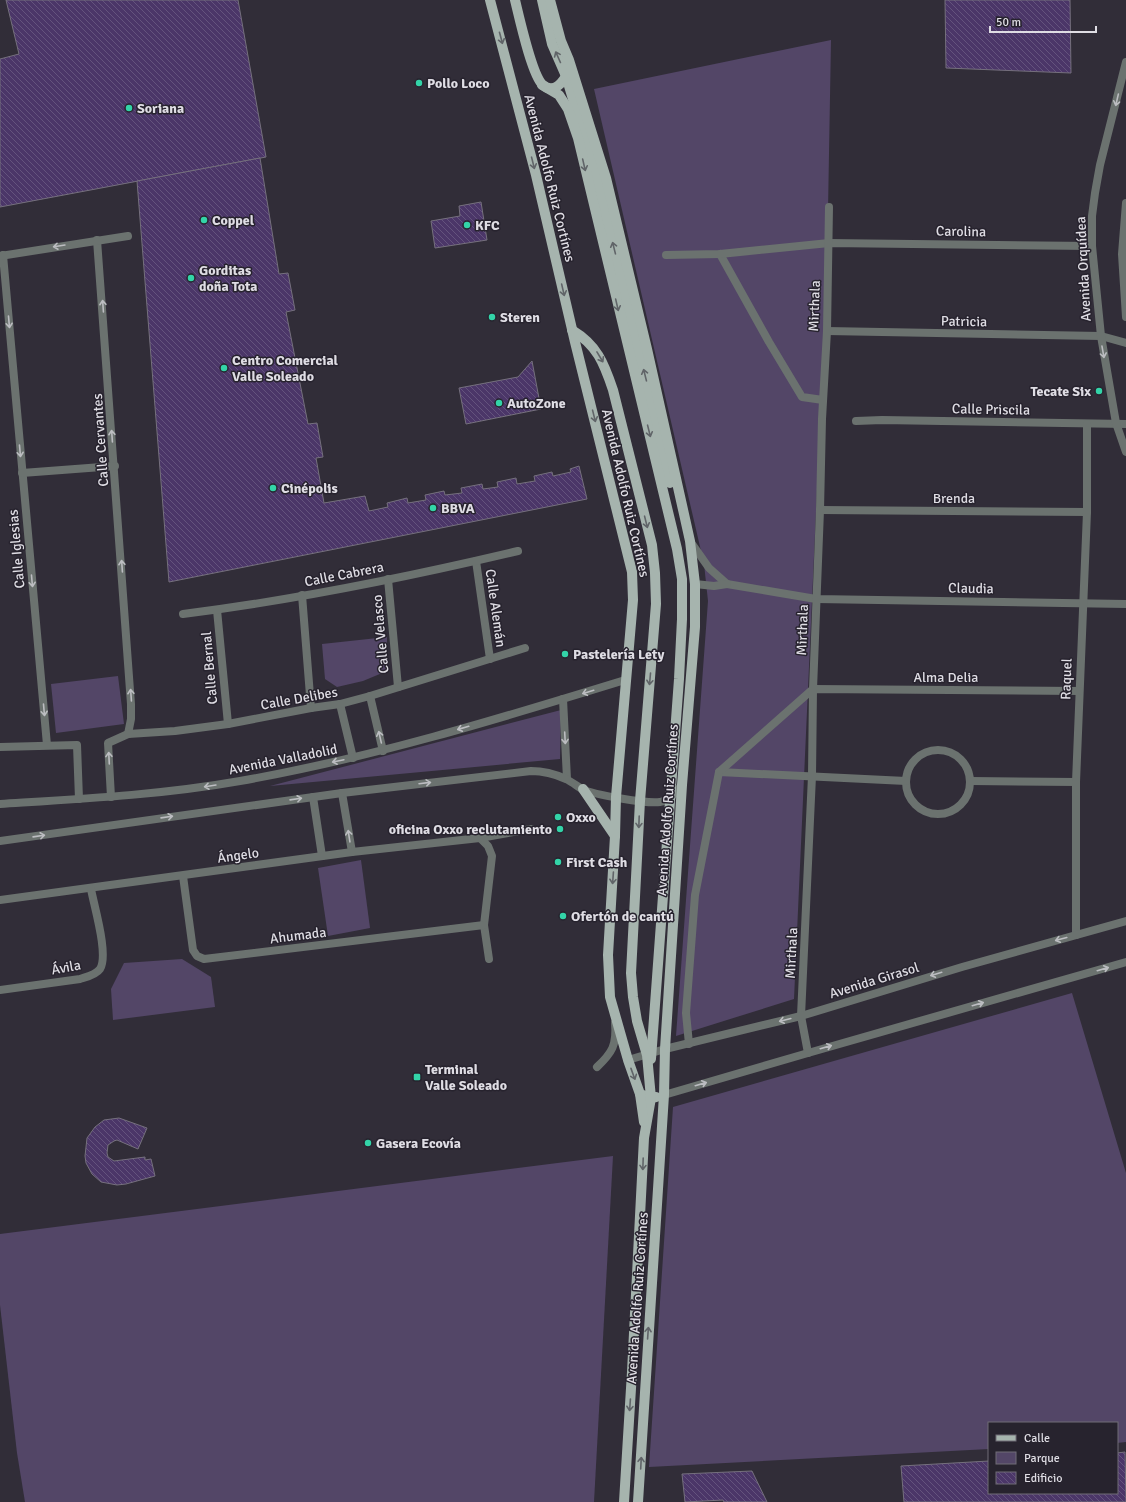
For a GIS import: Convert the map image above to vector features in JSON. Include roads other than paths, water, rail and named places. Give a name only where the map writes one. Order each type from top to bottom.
[{"type":"main road","name":"Avenida Adolfo Ruiz Cortínes","points":[[490,0],[534,167],[572,330],[632,572],[633,600],[616,797],[608,955],[610,997],[628,1060],[640,1094],[644,1120],[644,1138]]},
{"type":"main road","points":[[515,0],[532,65],[542,85],[559,95],[568,109],[578,138],[677,549],[682,580],[682,619],[676,792]]},
{"type":"main road","points":[[542,0],[552,44],[566,76],[598,182],[683,540],[689,593],[688,639],[676,792],[655,1053],[650,1079],[658,1096],[644,1138],[624,1502]]},
{"type":"main road","points":[[550,0],[561,41],[569,60],[606,178],[663,416],[690,541],[693,569]]},
{"type":"main road","points":[[547,87],[557,87],[560,85],[568,72],[569,60]]},
{"type":"main road","points":[[572,330],[583,336],[596,350],[605,366],[615,398],[652,545],[656,604],[640,801],[631,973],[637,1021],[655,1053]]},
{"type":"main road","name":"Avenida Adolfo Ruiz Cortínes","points":[[638,1502],[662,1121],[658,1096],[655,1053],[676,792],[695,626],[695,584]]},
{"type":"main road","points":[[583,790],[615,836]]},
{"type":"main road","points":[[640,1094],[658,1096]]},
{"type":"street","name":"Avenida Orquídea","points":[[1126,62],[1100,165],[1092,216],[1092,246],[1101,336],[1116,424],[1126,452]]},
{"type":"street","points":[[1126,203],[1124,254],[1126,317]]},
{"type":"street","name":"Mirthala","points":[[808,1052],[801,1016],[812,776],[816,599],[827,331],[829,207]]},
{"type":"street","points":[[1,255],[128,236]]},
{"type":"street","name":"Calle Cervantes","points":[[97,240],[115,466],[131,704],[131,719],[128,734]]},
{"type":"street","name":"Carolina","points":[[666,255],[720,254],[829,243],[1092,246]]},
{"type":"street","points":[[720,254],[769,342],[802,397],[823,400]]},
{"type":"street","name":"Calle Iglesias","points":[[1,255],[47,745]]},
{"type":"street","name":"Patricia","points":[[827,331],[1101,336],[1126,343]]},
{"type":"street","name":"Calle Priscila","points":[[856,421],[890,420],[1126,424]]},
{"type":"street","name":"Raquel","points":[[1076,935],[1076,782],[1087,512],[1087,424]]},
{"type":"street","points":[[22,473],[115,466]]},
{"type":"street","name":"Brenda","points":[[820,510],[1087,512]]},
{"type":"street","points":[[690,541],[709,568],[727,584]]},
{"type":"street","name":"Calle Cabrera","points":[[183,614],[217,610],[388,579],[476,561],[518,550]]},
{"type":"street","name":"Calle Alemán","points":[[476,561],[490,659]]},
{"type":"street","points":[[693,569],[695,584]]},
{"type":"street","name":"Calle Velasco","points":[[388,579],[398,687]]},
{"type":"street","name":"Claudia","points":[[695,584],[714,586],[727,584],[816,599],[1126,604]]},
{"type":"street","points":[[302,595],[312,708]]},
{"type":"street","name":"Calle Bernal","points":[[217,610],[228,724]]},
{"type":"street","name":"Calle Delibes","points":[[111,797],[108,743],[128,734],[175,731],[228,724],[340,704],[525,648]]},
{"type":"street","name":"Avenida Valladolid","points":[[0,804],[111,797],[233,782],[383,751],[625,680]]},
{"type":"street","points":[[689,1044],[686,1013],[695,896],[719,772],[813,689]]},
{"type":"street","name":"Alma Delia","points":[[813,689],[1079,691]]},
{"type":"street","points":[[370,696],[383,751]]},
{"type":"street","points":[[564,699],[567,779]]},
{"type":"street","points":[[340,704],[353,758]]},
{"type":"street","points":[[4,747],[77,745],[79,800]]},
{"type":"street","points":[[938,750],[952,752],[959,757],[969,772],[971,781],[969,793],[963,803],[954,811],[944,815],[932,814],[921,810],[913,802],[907,792],[906,781],[907,772],[918,757],[925,752],[938,750]]},
{"type":"street","points":[[0,841],[342,793],[531,771],[542,771],[567,779],[583,790],[640,801],[661,802],[676,792]]},
{"type":"street","points":[[719,772],[906,781]]},
{"type":"street","points":[[971,781],[1076,782]]},
{"type":"street","points":[[342,793],[352,852]]},
{"type":"street","points":[[313,797],[322,856]]},
{"type":"street","name":"Ángelo","points":[[0,900],[352,852],[480,838],[531,829]]},
{"type":"street","points":[[480,838],[488,846],[492,856],[484,925],[489,959]]},
{"type":"street","name":"Ahumada","points":[[183,876],[193,950],[197,956],[204,959],[484,925]]},
{"type":"street","name":"Ávila","points":[[0,990],[80,979],[99,971],[102,963],[103,951],[91,888]]},
{"type":"street","name":"Avenida Girasol","points":[[628,1060],[801,1016],[962,967],[1126,921]]},
{"type":"street","points":[[658,1096],[1126,962]]},
{"type":"street","points":[[597,1067],[612,1051],[616,1027],[614,1010]]},
{"type":"place","name":"Pollo Loco","points":[[419,83]]},
{"type":"place","name":"Soriana","points":[[129,108]]},
{"type":"place","name":"Coppel","points":[[204,220]]},
{"type":"place","name":"KFC","points":[[467,225]]},
{"type":"place","name":"Gorditas doña Tota","points":[[191,278]]},
{"type":"place","name":"Steren","points":[[492,317]]},
{"type":"place","name":"Centro Comercial Valle Soleado","points":[[224,368]]},
{"type":"place","name":"Tecate Six","points":[[1099,391]]},
{"type":"place","name":"AutoZone","points":[[499,403]]},
{"type":"place","name":"Cinépolis","points":[[273,488]]},
{"type":"place","name":"BBVA","points":[[433,508]]},
{"type":"place","name":"Pastelería Lety","points":[[565,654]]},
{"type":"place","name":"Oxxo","points":[[558,817]]},
{"type":"place","name":"oficina Oxxo reclutamiento","points":[[560,829]]},
{"type":"place","name":"First Cash","points":[[558,862]]},
{"type":"place","name":"Ofertón de cantú","points":[[563,916]]},
{"type":"place","name":"Terminal Valle Soleado","points":[[417,1077]]},
{"type":"place","name":"Gasera Ecovía","points":[[368,1143]]}]
